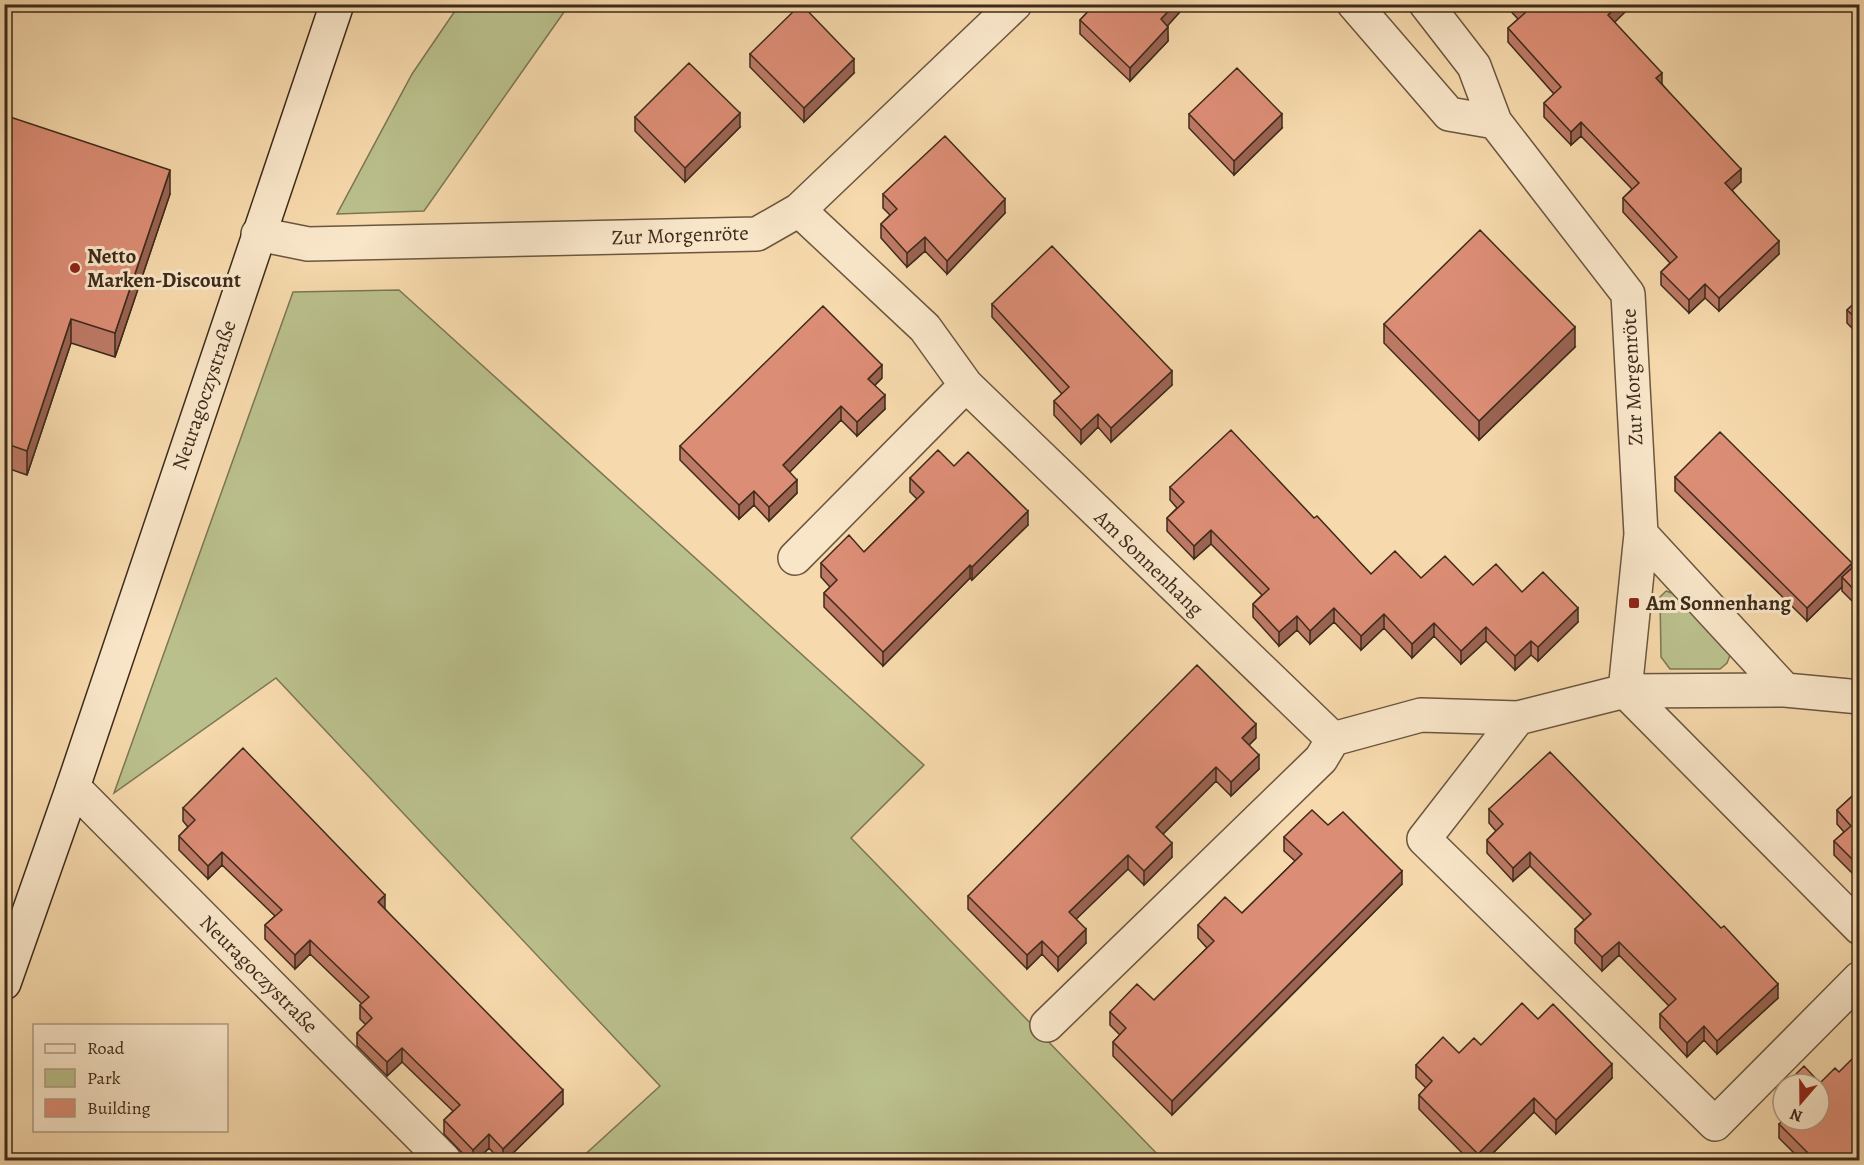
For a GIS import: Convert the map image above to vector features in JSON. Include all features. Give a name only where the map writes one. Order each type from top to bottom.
[{"type":"street","name":"Neuragoczystraße","points":[[4,983],[73,787],[337,4]]},
{"type":"street","name":"Zur Morgenröte","points":[[258,234],[308,244],[757,234],[799,210],[1015,4]]},
{"type":"street","points":[[1354,4],[1449,114],[1495,122]]},
{"type":"street","name":"Zur Morgenröte","points":[[1426,4],[1474,66],[1495,122],[1628,294],[1641,534],[1625,691]]},
{"type":"street","name":"Am Sonnenhang","points":[[799,210],[925,328],[966,385],[1333,739]]},
{"type":"street","points":[[795,558],[966,385]]},
{"type":"street","points":[[1641,534],[1785,690]]},
{"type":"street","points":[[1047,1025],[1321,759],[1333,739],[1421,715],[1518,718],[1625,691],[1785,690],[1860,698]]},
{"type":"street","points":[[1625,691],[1860,928]]},
{"type":"street","points":[[1518,718],[1424,839],[1715,1124],[1860,978]]},
{"type":"street","name":"Neuragoczystraße","points":[[73,787],[444,1161]]},
{"type":"green space","points":[[459,5],[569,5],[424,211],[337,214],[412,74]]},
{"type":"green space","points":[[399,290],[924,765],[851,838],[1163,1160],[579,1160],[660,1086],[276,678],[114,793],[293,292]]},
{"type":"green space","points":[[1666,591],[1678,595],[1731,653],[1727,663],[1720,669],[1670,669],[1661,657],[1660,597]]},
{"type":"building","points":[[801,4],[854,59],[804,108],[750,54]]},
{"type":"building","points":[[1095,4],[1175,4],[1161,19],[1168,27],[1130,68],[1080,20]]},
{"type":"building","points":[[1517,4],[1619,4],[1608,15],[1662,73],[1656,78],[1741,169],[1725,183],[1779,241],[1719,298],[1705,284],[1689,300],[1661,272],[1677,257],[1623,198],[1639,183],[1581,122],[1571,132],[1544,103],[1561,87],[1508,28],[1525,13]]},
{"type":"building","points":[[689,63],[740,113],[685,168],[635,117]]},
{"type":"building","points":[[1237,68],[1282,114],[1234,161],[1189,114]]},
{"type":"building","name":"Netto Marken-Discount","points":[[4,115],[170,170],[115,333],[71,319],[27,451],[4,443]]},
{"type":"building","points":[[945,136],[1005,199],[947,261],[925,237],[907,253],[881,224],[897,209],[883,194]]},
{"type":"building","points":[[1480,230],[1575,327],[1479,421],[1384,324]]},
{"type":"building","points":[[1052,246],[1172,371],[1111,428],[1098,414],[1081,430],[1054,401],[1069,387],[992,304]]},
{"type":"building","points":[[1860,298],[1860,322],[1847,310]]},
{"type":"building","points":[[823,306],[882,365],[868,379],[885,395],[857,422],[841,406],[783,465],[797,480],[769,507],[754,491],[739,505],[680,446]]},
{"type":"building","points":[[1231,430],[1314,518],[1317,516],[1371,574],[1395,551],[1421,578],[1445,556],[1473,585],[1496,564],[1522,592],[1543,572],[1578,608],[1538,647],[1531,641],[1515,656],[1486,627],[1461,651],[1434,623],[1412,644],[1384,614],[1361,636],[1334,608],[1310,631],[1297,616],[1279,632],[1253,604],[1269,589],[1211,530],[1194,546],[1167,518],[1184,502],[1170,487]]},
{"type":"building","points":[[1720,432],[1852,563],[1807,608],[1675,477]]},
{"type":"building","points":[[938,450],[954,466],[968,452],[1028,511],[883,652],[824,593],[837,580],[821,563],[849,535],[864,552],[924,492],[910,478]]},
{"type":"building","points":[[1860,561],[1860,596],[1842,577]]},
{"type":"building","points":[[1197,665],[1256,724],[1242,738],[1259,755],[1231,782],[1216,767],[1156,827],[1172,843],[1144,871],[1128,855],[1069,912],[1086,929],[1058,957],[1042,941],[1027,955],[968,896]]},
{"type":"building","points":[[243,748],[385,895],[378,902],[563,1090],[503,1149],[489,1134],[473,1150],[444,1120],[460,1105],[402,1048],[387,1062],[357,1033],[372,1018],[360,1005],[369,997],[310,940],[295,955],[265,925],[282,910],[222,852],[208,866],[179,836],[195,820],[183,808]]},
{"type":"building","points":[[1550,752],[1721,928],[1724,926],[1778,984],[1717,1041],[1704,1026],[1687,1043],[1660,1014],[1676,999],[1619,942],[1602,957],[1575,929],[1591,914],[1530,852],[1513,868],[1487,840],[1503,824],[1489,809]]},
{"type":"building","points":[[1860,789],[1860,867],[1834,841],[1851,826],[1837,810]]},
{"type":"building","points":[[1312,810],[1328,825],[1343,812],[1402,871],[1172,1101],[1113,1042],[1126,1028],[1110,1012],[1137,984],[1154,1000],[1214,941],[1198,925],[1225,897],[1242,913],[1302,854],[1284,837]]},
{"type":"building","points":[[1522,1003],[1538,1019],[1553,1004],[1612,1064],[1556,1120],[1534,1098],[1478,1154],[1419,1095],[1432,1081],[1416,1065],[1443,1037],[1459,1053],[1474,1038],[1481,1045]]},
{"type":"building","points":[[1860,1051],[1860,1161],[1816,1161],[1787,1132],[1831,1132],[1831,1072],[1835,1068],[1839,1072]]},
{"type":"building","points":[[1804,1066],[1810,1072],[1798,1072]]},
{"type":"place","name":"Netto Marken-Discount","points":[[75,268]]},
{"type":"place","name":"Am Sonnenhang","points":[[1634,603]]}]
